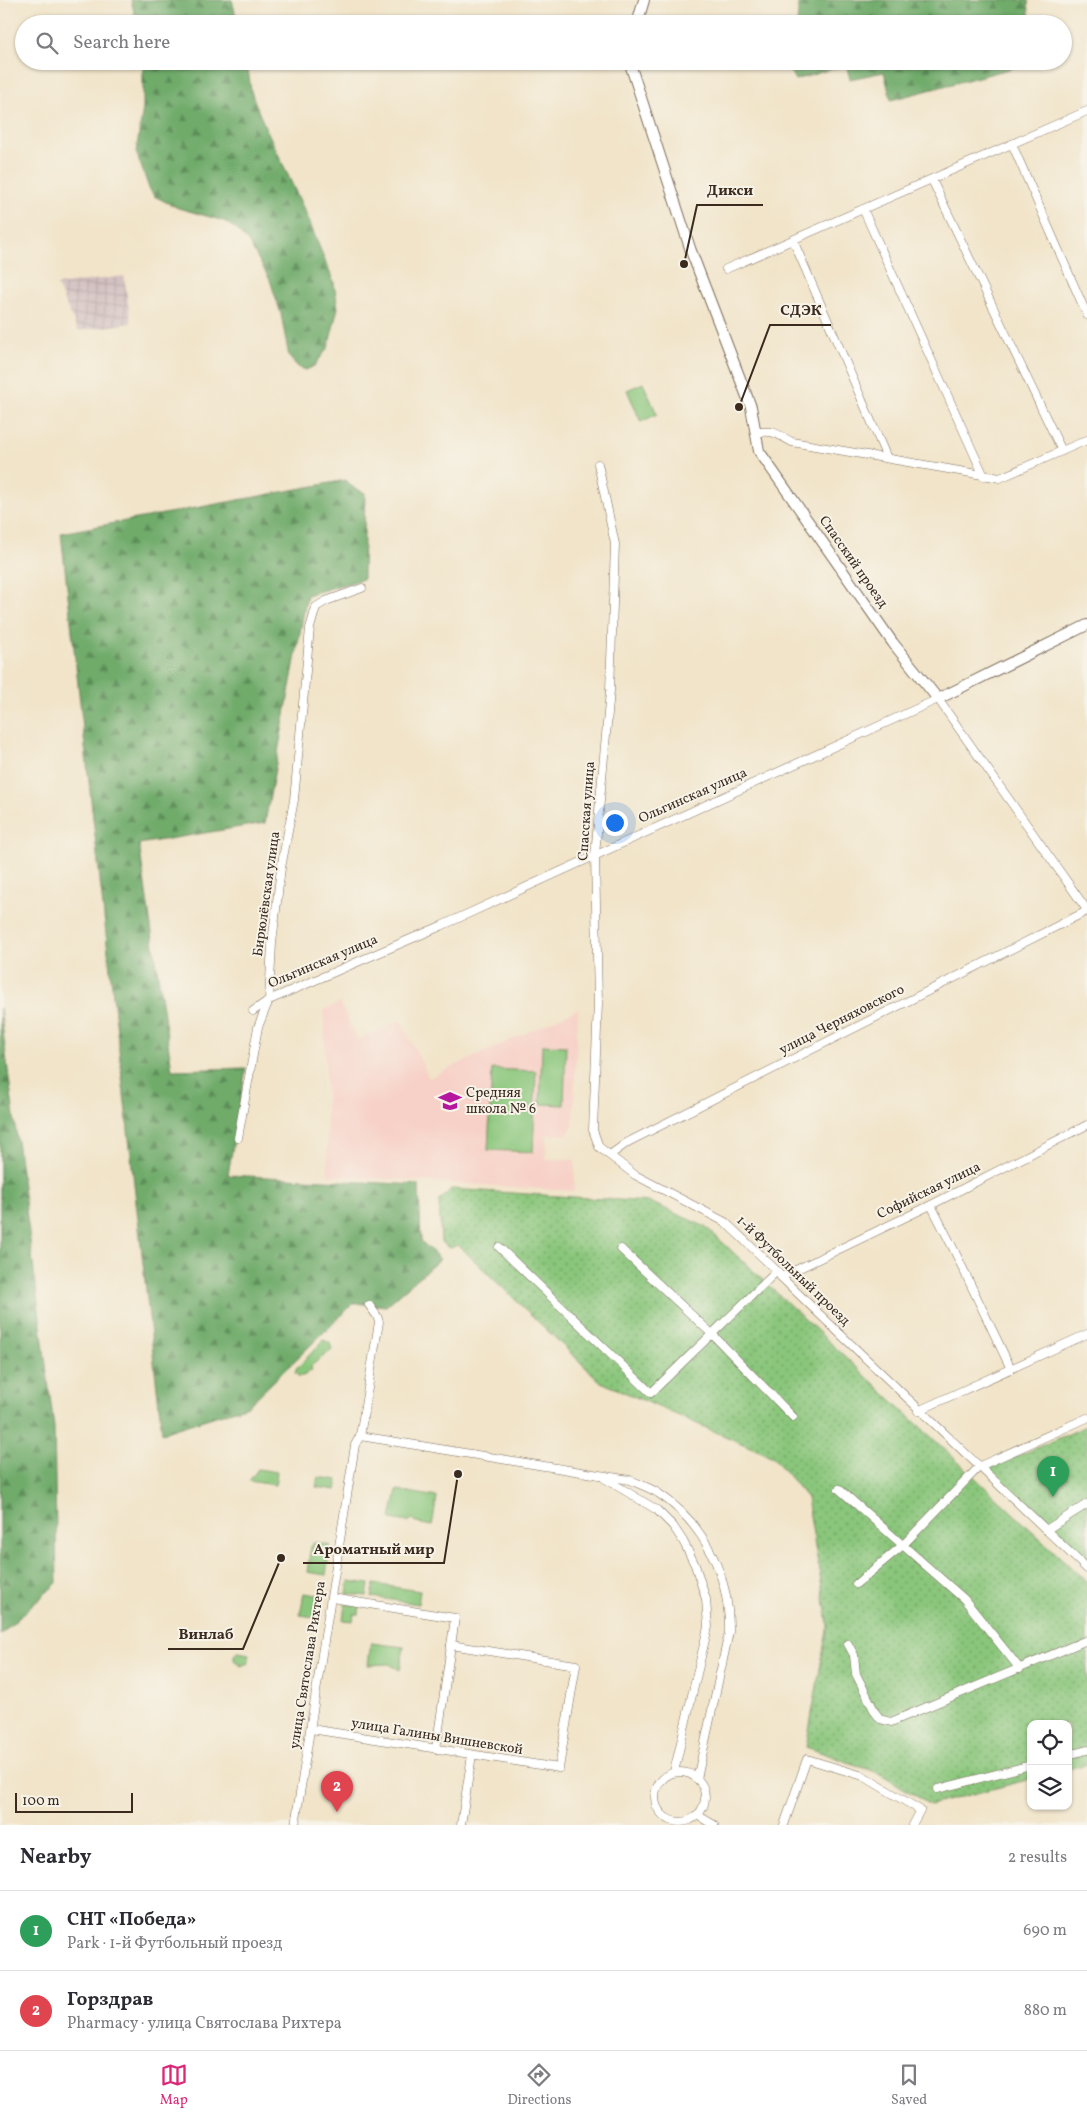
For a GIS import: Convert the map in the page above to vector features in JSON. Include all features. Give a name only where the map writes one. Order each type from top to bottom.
[{"type":"street","points":[[640,15],[644,0]]},
{"type":"street","name":"Спасский проезд","points":[[632,70],[690,251],[751,407],[759,451],[893,643],[938,699],[1087,910]]},
{"type":"street","points":[[726,269],[1085,112],[1087,121]]},
{"type":"street","points":[[1012,144],[1087,315]]},
{"type":"street","points":[[932,180],[1062,451]]},
{"type":"street","points":[[863,209],[984,476]]},
{"type":"street","points":[[793,240],[887,458]]},
{"type":"street","points":[[756,433],[767,430],[792,442],[1000,478],[1087,440]]},
{"type":"street","name":"Спасская улица","points":[[598,464],[615,544],[610,691],[595,855],[598,1002],[593,1130],[600,1147],[610,1155]]},
{"type":"street","name":"Бирюлёвская улица","points":[[238,1138],[258,1027],[269,1000],[273,934],[281,868],[294,800],[310,628],[316,607],[326,601],[362,588]]},
{"type":"street","name":"Ольгинская улица","points":[[253,1011],[269,1000],[441,926],[938,699],[1087,625]]},
{"type":"street","name":"улица Черняховского","points":[[610,1155],[628,1142],[1087,910]]},
{"type":"street","name":"Софийская улица","points":[[499,1248],[651,1393],[712,1334],[779,1274],[931,1205],[1087,1125]]},
{"type":"street","name":"1-й Футбольный проезд","points":[[610,1155],[635,1175],[725,1222],[918,1410],[1087,1568]]},
{"type":"street","points":[[931,1205],[958,1257],[1010,1369]]},
{"type":"street","points":[[621,1249],[712,1334],[793,1417]]},
{"type":"street","name":"улица Святослава Рихтера","points":[[295,1825],[356,1444],[360,1436],[379,1322],[369,1305]]},
{"type":"street","points":[[918,1410],[1087,1334]]},
{"type":"street","points":[[856,1584],[903,1545],[980,1466],[1087,1418]]},
{"type":"street","points":[[360,1436],[630,1480],[656,1492],[675,1505],[694,1525],[720,1569],[726,1593],[729,1632],[697,1779]]},
{"type":"street","points":[[598,1475],[657,1510],[673,1526],[695,1565],[706,1599],[708,1627],[674,1772]]},
{"type":"street","points":[[839,1489],[964,1599],[1020,1669]]},
{"type":"street","points":[[1046,1530],[1087,1504]]},
{"type":"street","points":[[332,1598],[455,1618],[436,1749]]},
{"type":"street","points":[[848,1644],[854,1655],[856,1674],[875,1712],[880,1718],[891,1722],[1087,1640]]},
{"type":"street","name":"улица Галины Вишневской","points":[[311,1729],[559,1768],[576,1665],[451,1645]]},
{"type":"street","points":[[1072,1753],[1087,1750]]},
{"type":"street","points":[[461,1825],[472,1755]]},
{"type":"street","points":[[784,1825],[807,1759],[863,1776],[893,1792],[920,1810],[912,1825]]},
{"type":"street","points":[[938,1789],[1027,1765]]},
{"type":"street","points":[[674,1772],[691,1774],[697,1779],[702,1785],[705,1801],[697,1815],[682,1822],[666,1818],[656,1804],[656,1788],[660,1781],[674,1772]]},
{"type":"street","points":[[697,1815],[714,1825]]},
{"type":"shaded area","points":[[124,276],[131,323],[78,331],[57,285]]},
{"type":"shaded area","name":"Средняя школа № 6","points":[[340,1003],[357,1040],[401,1020],[429,1078],[578,1009],[573,1125],[567,1135],[547,1134],[546,1159],[575,1160],[574,1191],[328,1175],[324,1010]]},
{"type":"green space","points":[[131,0],[232,0],[236,15],[135,15]]},
{"type":"green space","points":[[799,0],[1028,0],[1029,15],[798,15]]},
{"type":"green space","points":[[143,70],[248,70],[251,91],[259,113],[307,216],[334,283],[338,308],[328,348],[314,366],[306,370],[298,367],[289,357],[281,314],[270,280],[249,243],[236,229],[224,221],[178,208],[154,196],[149,188],[136,152],[143,108]]},
{"type":"green space","points":[[791,70],[829,70],[795,80]]},
{"type":"green space","points":[[847,70],[1005,70],[891,100],[884,72],[850,79]]},
{"type":"green space","points":[[643,383],[657,414],[641,422],[627,390]]},
{"type":"green space","points":[[346,480],[354,488],[365,493],[363,579],[307,595],[265,823],[139,844],[172,1070],[246,1068],[228,1175],[419,1185],[421,1241],[440,1259],[386,1306],[354,1303],[248,1406],[162,1433],[61,533]]},
{"type":"green space","points":[[0,1008],[54,1427],[57,1583],[0,1635]]},
{"type":"green space","points":[[542,1045],[566,1046],[564,1105],[540,1104]]},
{"type":"green space","points":[[492,1069],[536,1071],[533,1152],[488,1150]]},
{"type":"green space","points":[[451,1189],[650,1202],[706,1227],[1087,1582],[1087,1764],[1072,1768],[1072,1720],[1027,1720],[1027,1780],[930,1805],[881,1774],[806,1747],[828,1624],[807,1498],[773,1457],[601,1382],[458,1245],[450,1248],[441,1242],[439,1201]]},
{"type":"green space","points":[[324,1340],[330,1343],[332,1350],[312,1365],[312,1370],[303,1376],[298,1376],[295,1373],[297,1368]]},
{"type":"green space","points":[[1087,1426],[1087,1564],[990,1468]]},
{"type":"green space","points":[[258,1469],[277,1472],[275,1485],[249,1481]]},
{"type":"green space","points":[[318,1477],[338,1480],[336,1490],[316,1487]]},
{"type":"green space","points":[[397,1490],[437,1497],[432,1526],[416,1523],[412,1519],[408,1522],[391,1519]]},
{"type":"green space","points":[[313,1542],[330,1545],[326,1575],[307,1572]]},
{"type":"green space","points":[[349,1581],[369,1584],[367,1596],[347,1594]]},
{"type":"green space","points":[[374,1584],[420,1591],[418,1604],[372,1597]]},
{"type":"green space","points":[[304,1593],[318,1595],[314,1617],[300,1615]]},
{"type":"green space","points":[[345,1604],[360,1606],[359,1614],[354,1614],[353,1621],[343,1620]]},
{"type":"green space","points":[[371,1643],[404,1647],[400,1670],[389,1664],[368,1665]]},
{"type":"green space","points":[[238,1652],[250,1654],[248,1663],[241,1666],[234,1660],[234,1655]]},
{"type":"place","name":"Дикси","points":[[684,264]]},
{"type":"place","name":"СДЭК","points":[[739,407]]},
{"type":"place","name":"Средняя школа № 6","points":[[450,1101]]},
{"type":"place","name":"Ароматный мир","points":[[458,1474]]},
{"type":"place","name":"СНТ «Победа»","points":[[1053,1497]]},
{"type":"place","name":"Винлаб","points":[[281,1558]]},
{"type":"place","name":"Горздрав","points":[[337,1812]]}]
